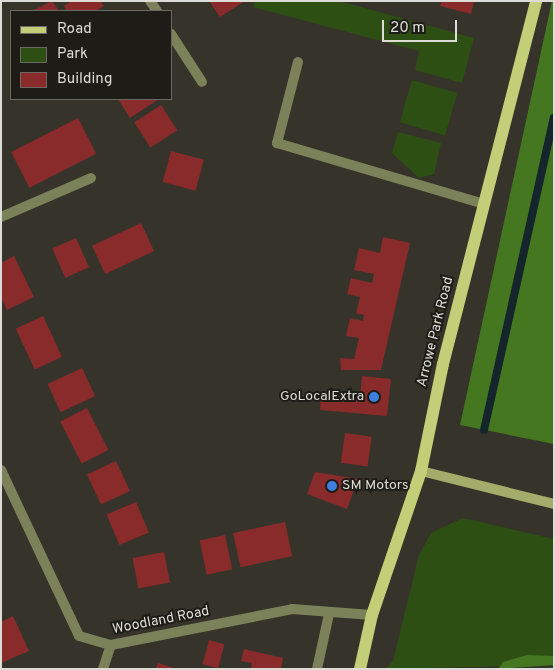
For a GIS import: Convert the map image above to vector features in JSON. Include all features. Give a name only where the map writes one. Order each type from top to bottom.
[{"type":"main road","name":"Arrowe Park Road","points":[[360,669],[372,615],[421,471],[442,364],[536,1]]},
{"type":"street","points":[[172,36],[202,82]]},
{"type":"street","points":[[298,62],[277,143],[484,204]]},
{"type":"street","points":[[1,217],[91,178]]},
{"type":"street","name":"Woodland Road","points":[[1,470],[79,636],[112,645],[292,609],[329,614],[372,615]]},
{"type":"street","points":[[421,471],[554,504]]},
{"type":"street","points":[[317,669],[329,614]]},
{"type":"street","points":[[103,669],[112,645]]},
{"type":"green space","points":[[255,1],[339,1],[474,38],[462,83],[415,70],[419,51],[253,7]]},
{"type":"green space","points":[[552,1],[554,1],[554,444],[460,425]]},
{"type":"green space","points":[[412,80],[457,93],[445,135],[400,122]]},
{"type":"green space","points":[[398,132],[441,143],[434,174],[419,178],[392,153]]},
{"type":"green space","points":[[463,518],[554,539],[554,665],[386,669],[393,661],[419,555],[431,533]]},
{"type":"green space","points":[[527,655],[554,656],[554,665],[498,669],[503,662]]},
{"type":"building","points":[[52,1],[58,10],[34,10]]},
{"type":"building","points":[[71,1],[100,1],[104,6],[98,10],[66,10],[64,6]]},
{"type":"building","points":[[209,1],[245,1],[220,17]]},
{"type":"building","points":[[442,1],[474,1],[471,14],[440,6]]},
{"type":"building","points":[[119,100],[157,100],[130,118]]},
{"type":"building","points":[[161,105],[177,130],[151,148],[134,122]]},
{"type":"building","points":[[78,118],[96,154],[29,188],[11,152]]},
{"type":"building","points":[[171,151],[204,160],[196,191],[163,182]]},
{"type":"building","points":[[141,223],[154,251],[105,274],[92,246]]},
{"type":"building","points":[[383,237],[410,243],[381,370],[341,370],[340,358],[354,359],[359,338],[346,336],[350,318],[363,321],[364,315],[356,313],[360,297],[347,294],[351,278],[372,283],[374,274],[354,270],[359,248],[380,253]]},
{"type":"building","points":[[76,238],[89,267],[65,278],[52,249]]},
{"type":"building","points":[[14,256],[34,297],[7,310],[1,297],[1,263]]},
{"type":"building","points":[[43,316],[62,357],[35,369],[16,329]]},
{"type":"building","points":[[82,368],[95,396],[61,412],[48,384]]},
{"type":"building","name":"GoLocalExtra","points":[[362,376],[391,379],[387,416],[320,410],[321,395],[360,398]]},
{"type":"building","points":[[87,408],[108,450],[82,463],[60,422]]},
{"type":"building","points":[[345,433],[372,437],[368,466],[341,463]]},
{"type":"building","points":[[116,461],[130,491],[101,504],[87,475]]},
{"type":"building","name":"SM Motors","points":[[315,472],[358,479],[347,509],[307,494]]},
{"type":"building","points":[[136,502],[149,532],[119,545],[107,515]]},
{"type":"building","points":[[285,522],[292,556],[240,567],[233,533]]},
{"type":"building","points":[[225,535],[232,569],[207,575],[200,540]]},
{"type":"building","points":[[164,552],[170,582],[139,589],[133,558]]},
{"type":"building","points":[[13,616],[29,651],[1,663],[1,622]]},
{"type":"building","points":[[209,640],[224,644],[218,668],[203,664]]},
{"type":"building","points":[[244,649],[283,658],[281,669],[251,669],[252,663],[241,661]]},
{"type":"building","points":[[158,663],[174,668],[174,669],[156,669]]},
{"type":"waterway","points":[[484,430],[554,118]]},
{"type":"place","name":"GoLocalExtra","points":[[374,397]]},
{"type":"place","name":"SM Motors","points":[[332,486]]}]
